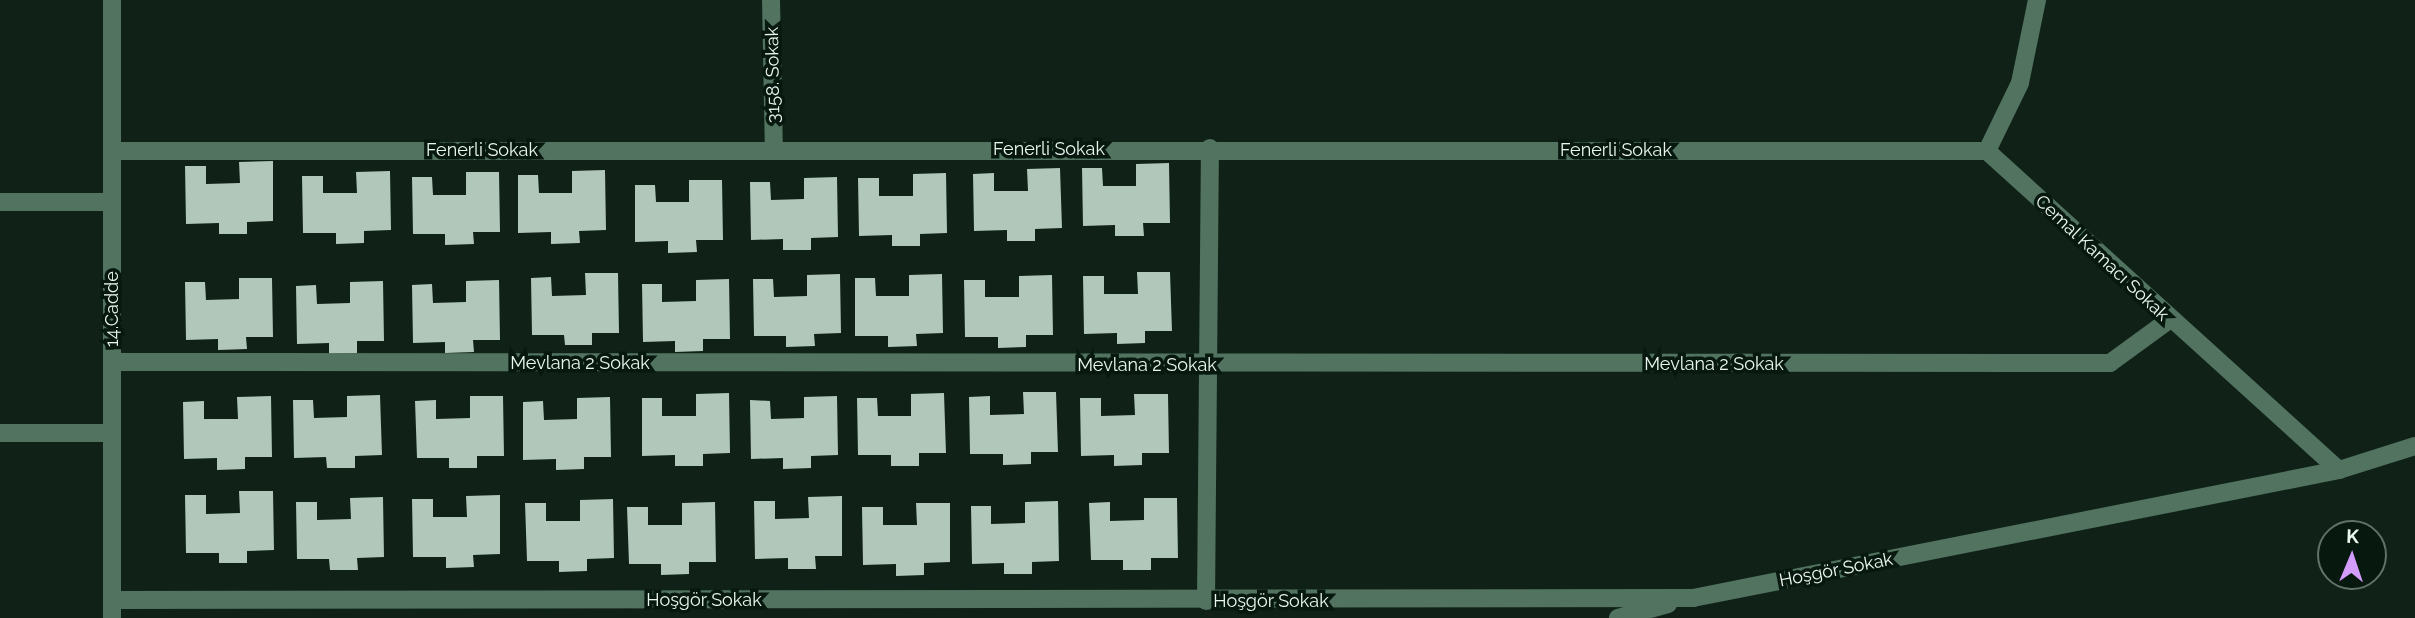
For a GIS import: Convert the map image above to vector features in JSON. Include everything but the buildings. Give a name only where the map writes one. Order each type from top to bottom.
[{"type":"street","name":"14.Cadde","points":[[112,0],[112,609]]},
{"type":"street","name":"3158. Sokak","points":[[771,0],[774,150]]},
{"type":"street","points":[[1987,151],[2020,83],[2037,0]]},
{"type":"street","name":"Fenerli Sokak","points":[[112,151],[1210,148],[1987,151]]},
{"type":"street","points":[[1206,601],[1210,148]]},
{"type":"street","name":"Cemal Kamacı Sokak","points":[[1987,151],[2169,320],[2339,470]]},
{"type":"street","points":[[0,202],[111,202]]},
{"type":"street","name":"Mevlana 2 Sokak","points":[[112,362],[1208,365],[2110,363],[2169,320]]},
{"type":"street","points":[[0,433],[112,433]]},
{"type":"street","name":"Hoşgör Sokak","points":[[112,609],[1693,598],[2339,470],[2415,446]]},
{"type":"street","points":[[1618,618],[1693,598]]}]
